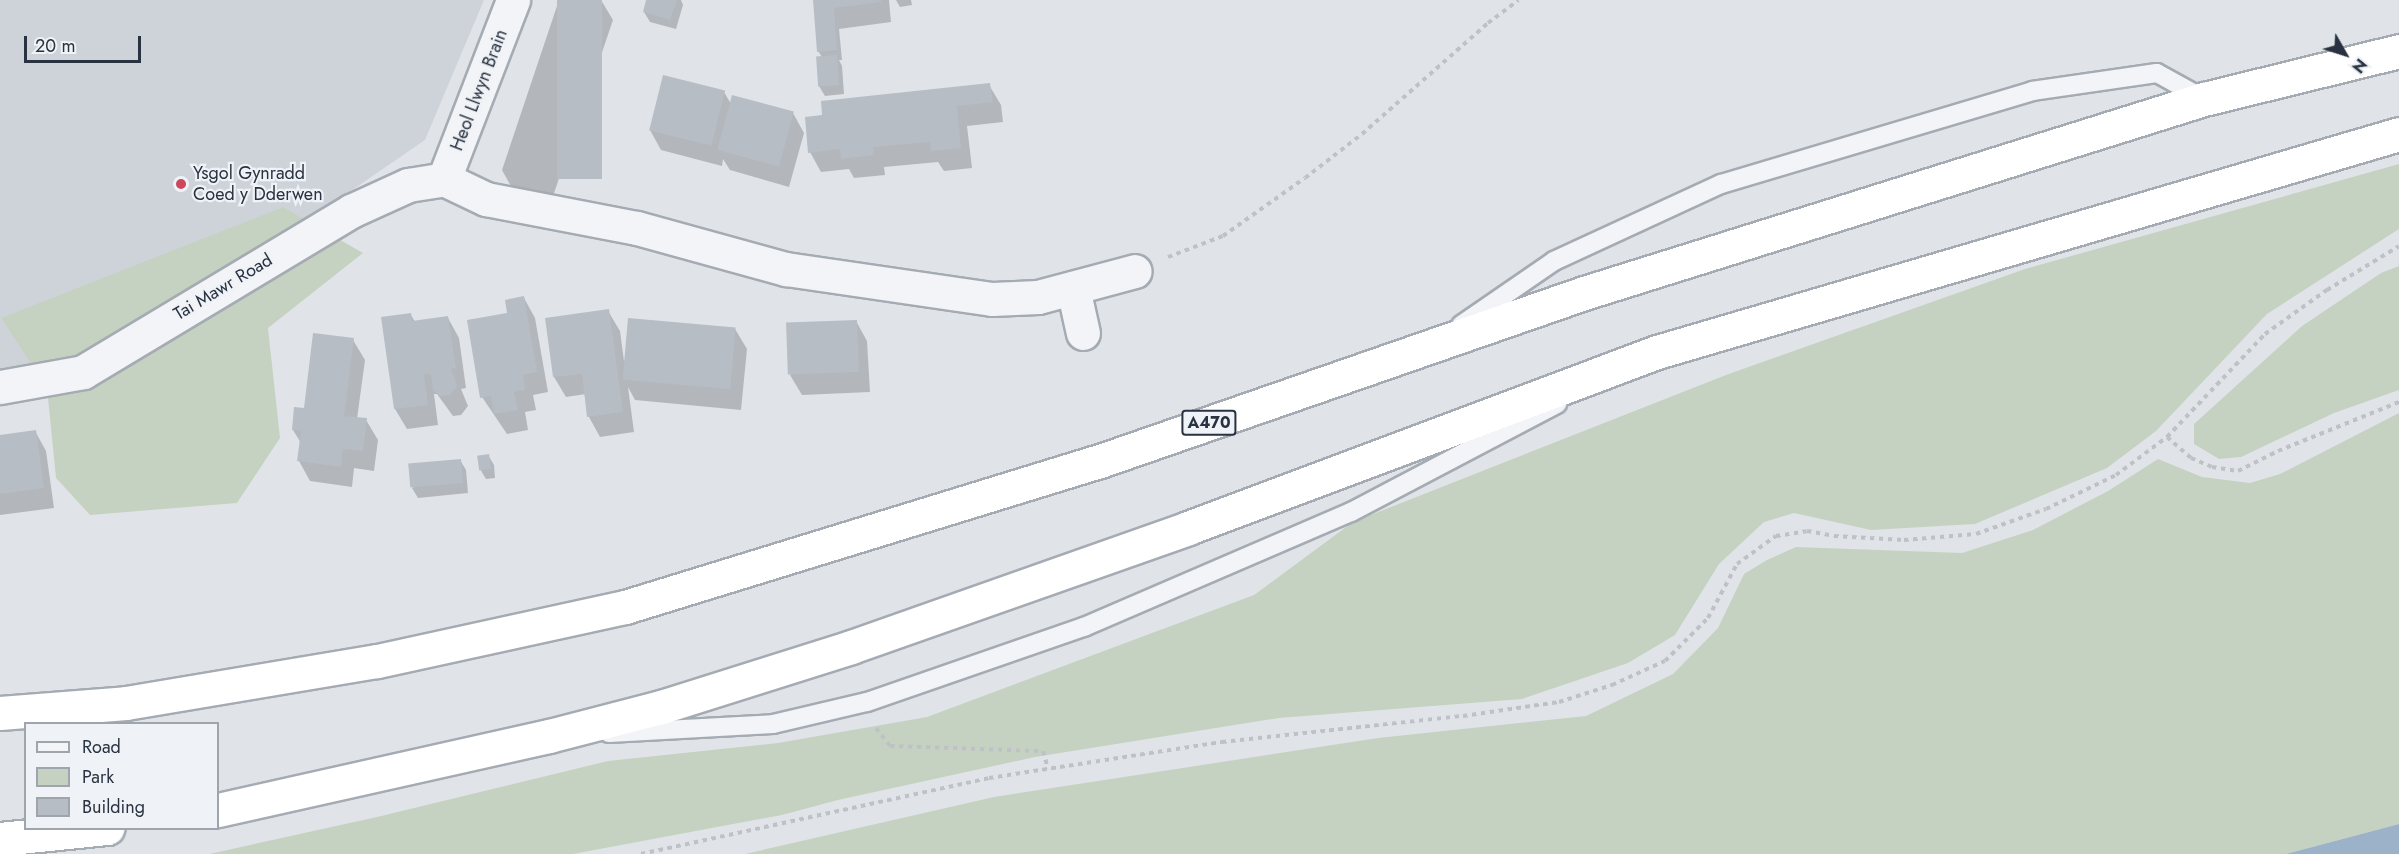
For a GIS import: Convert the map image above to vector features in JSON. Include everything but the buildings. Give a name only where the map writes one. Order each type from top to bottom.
[{"type":"highway","name":"A470","points":[[0,713],[126,702],[365,663],[625,607],[1100,461],[1584,294],[2204,99],[2399,51]]},
{"type":"highway","points":[[219,810],[549,736],[661,707],[851,647],[1188,528],[1657,352],[2399,134]]},
{"type":"highway","points":[[0,838],[86,830]]},
{"type":"street","name":"Heol Llwyn Brain","points":[[444,179],[513,0]]},
{"type":"street","points":[[444,179],[486,199],[638,228],[786,269],[992,299],[1038,297],[1135,271]]},
{"type":"street","name":"Tai Mawr Road","points":[[0,387],[83,372],[351,211],[408,185],[444,179]]},
{"type":"street","points":[[1073,288],[1083,333]]},
{"type":"lane","points":[[1430,346],[1554,261],[1721,184],[2032,91],[2157,73],[2204,99]]},
{"type":"lane","points":[[549,736],[773,724],[867,702],[1084,627],[1351,512],[1657,352]]},
{"type":"path","points":[[1135,271],[1223,236],[1305,178],[1362,134],[1488,23],[1518,0]]},
{"type":"path","points":[[641,854],[989,778],[1222,742],[1463,716],[1559,702],[1612,685],[1665,661],[1708,618],[1737,564],[1776,536],[1808,531],[1834,536],[1904,540],[1976,534],[2046,509],[2116,475],[2167,437],[2265,334],[2327,290],[2399,246]]},
{"type":"path","points":[[2167,437],[2191,458],[2212,467],[2238,471],[2278,451],[2399,402]]},
{"type":"path","points":[[867,702],[877,731],[890,746],[1043,751],[1048,768]]},
{"type":"shaded area","name":"Ysgol Gynradd Coed y Dderwen","points":[[0,0],[484,0],[425,140],[297,228],[112,339],[0,372]]},
{"type":"green space","points":[[2399,164],[2399,229],[2267,314],[2156,431],[2107,468],[1975,524],[1871,530],[1794,513],[1764,522],[1719,564],[1675,635],[1628,663],[1522,699],[1279,718],[1035,757],[838,800],[782,815],[573,854],[209,854],[377,817],[608,761],[778,743],[927,717],[1254,595],[1353,522],[1726,375],[2025,269]]},
{"type":"green space","points":[[283,207],[363,253],[268,328],[280,438],[237,503],[90,515],[56,478],[47,388],[1,318]]},
{"type":"green space","points":[[2399,266],[2399,390],[2334,413],[2241,457],[2219,459],[2194,444],[2194,424],[2302,326],[2381,273]]},
{"type":"green space","points":[[2399,413],[2399,824],[2286,854],[745,854],[994,797],[1378,738],[1586,716],[1673,674],[1718,628],[1744,574],[1767,560],[1796,547],[1962,553],[2033,530],[2108,491],[2158,459],[2202,477],[2250,483],[2280,474]]},
{"type":"water","points":[[2399,824],[2399,854],[2286,854]]},
{"type":"place","name":"Ysgol Gynradd Coed y Dderwen","points":[[181,184]]}]
